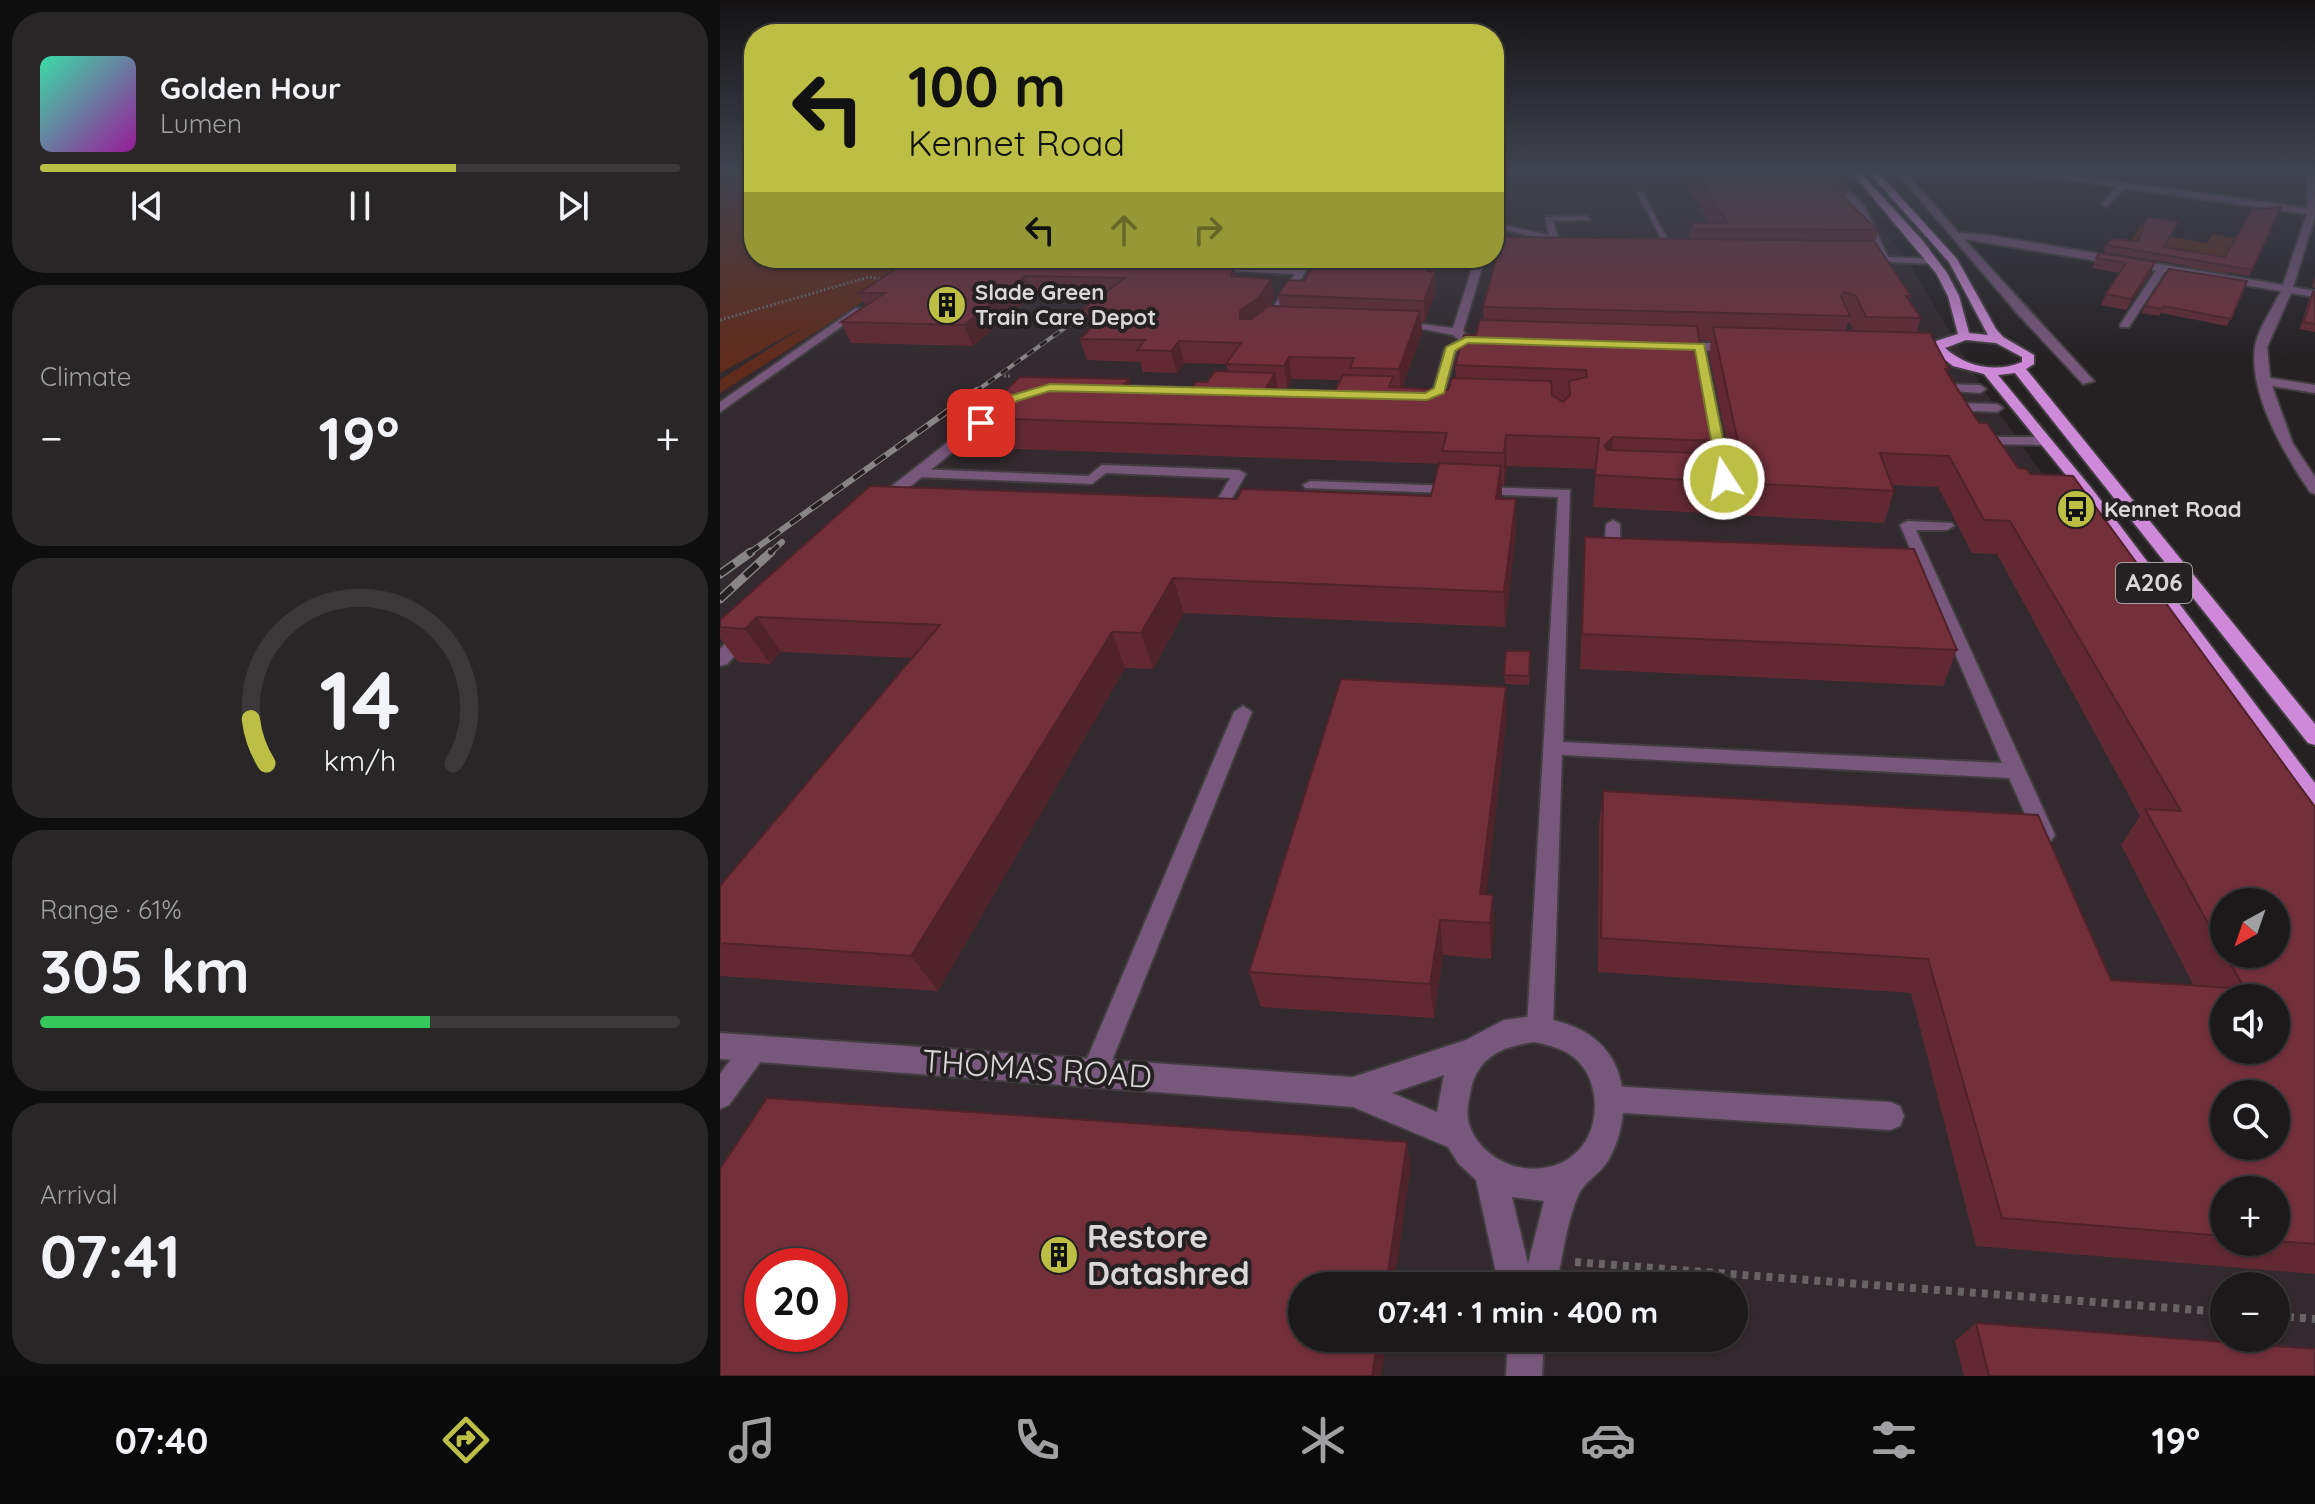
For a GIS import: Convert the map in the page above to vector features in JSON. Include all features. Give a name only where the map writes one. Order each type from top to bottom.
[{"type":"main road","points":[[1908,233],[1953,292],[1958,327],[1965,336]]},
{"type":"main road","name":"A206","points":[[1928,233],[1955,263],[1977,302],[1985,327],[1999,340],[2028,355],[2028,364],[2019,369],[2315,738]]},
{"type":"main road","points":[[1999,340],[1965,336],[1940,344],[1943,354],[1956,362],[1987,370],[2019,369]]},
{"type":"main road","name":"A206","points":[[1987,370],[2088,493],[2315,800]]},
{"type":"street","points":[[1955,233],[2021,311],[2088,381]]},
{"type":"street","points":[[2307,233],[2287,289],[2261,347],[2264,381],[2286,444],[2315,489]]},
{"type":"street","points":[[1957,236],[1988,238],[2315,294]]},
{"type":"street","points":[[1427,397],[1440,390],[1450,350],[1461,336],[1478,268]]},
{"type":"street","points":[[1407,326],[1480,340]]},
{"type":"street","points":[[1653,345],[1746,348]]},
{"type":"street","points":[[1928,353],[1943,354]]},
{"type":"street","points":[[2264,381],[2315,389]]},
{"type":"street","points":[[1097,389],[1222,393]]},
{"type":"street","points":[[1238,393],[1378,398]]},
{"type":"street","points":[[871,511],[1013,398]]},
{"type":"street","points":[[1410,399],[1459,399]]},
{"type":"street","points":[[720,660],[758,622]]},
{"type":"street","points":[[1540,1027],[1568,1037],[1591,1055],[1606,1077],[1609,1099],[1607,1130],[1584,1167],[1569,1179],[1543,1272]]},
{"type":"street","name":"THOMAS ROAD","points":[[1353,1092],[1472,1052],[1492,1036],[1517,1028],[1540,1027]]},
{"type":"street","name":"THOMAS ROAD","points":[[720,1046],[1353,1092],[1459,1136],[1490,1171],[1508,1181],[1539,1186],[1569,1179]]},
{"type":"street","points":[[1459,1136],[1452,1113],[1454,1087],[1472,1052]]},
{"type":"street","name":"THOMAS ROAD","points":[[1490,1171],[1513,1272]]},
{"type":"street","points":[[1524,1376],[1525,1352]]},
{"type":"lane","points":[[1531,233],[1554,239]]},
{"type":"lane","points":[[1552,233],[1557,249],[1584,255]]},
{"type":"lane","points":[[1662,233],[1676,259]]},
{"type":"lane","points":[[1873,233],[1885,260]]},
{"type":"lane","points":[[1660,259],[1689,260]]},
{"type":"lane","points":[[1851,259],[1932,262]]},
{"type":"lane","points":[[1234,268],[1301,272]]},
{"type":"lane","points":[[1293,322],[1264,325],[1304,268]]},
{"type":"lane","points":[[2125,325],[2162,268]]},
{"type":"lane","points":[[1274,291],[1288,292]]},
{"type":"lane","points":[[720,408],[866,306]]},
{"type":"lane","points":[[1700,347],[1724,479],[1710,479]]},
{"type":"lane","points":[[1935,375],[1970,429],[2045,441]]},
{"type":"lane","points":[[1943,388],[1980,389]]},
{"type":"lane","points":[[1970,429],[1997,408]]},
{"type":"lane","points":[[918,473],[1092,480],[1102,469],[1239,474],[1213,519]]},
{"type":"lane","points":[[1310,485],[1565,493],[1540,1027]]},
{"type":"lane","points":[[1613,524],[1612,558],[1627,558]]},
{"type":"lane","points":[[1947,526],[1907,525],[1920,570],[2053,853]]},
{"type":"lane","points":[[1094,1073],[1243,712]]},
{"type":"lane","points":[[1553,748],[2014,771]]},
{"type":"lane","points":[[720,1096],[755,1048]]},
{"type":"lane","points":[[1609,1099],[1890,1116]]},
{"type":"path","points":[[720,320],[869,277],[887,281]]},
{"type":"path","points":[[1004,376],[1011,376]]},
{"type":"path","points":[[1748,1285],[2210,1311]]},
{"type":"path","points":[[2290,1317],[2315,1319]]},
{"type":"shaded area","points":[[720,233],[744,233],[744,268],[915,268],[720,393],[720,380],[805,326],[720,373]]},
{"type":"shaded area","points":[[1504,233],[1886,233],[1902,251],[1985,392],[2315,866],[2315,1376],[720,1376],[720,373],[909,268],[1504,268]]},
{"type":"shaded area","points":[[2136,233],[2155,233],[2207,243],[2213,234],[2246,240],[2227,275],[2189,268],[2191,264],[2128,248]]},
{"type":"building","points":[[2141,233],[2172,233],[2164,247],[2225,257],[2239,233],[2269,233],[2252,270],[2106,245],[2111,239],[2138,241]]},
{"type":"building","points":[[1504,237],[1874,241],[1911,296],[1906,296],[1921,318],[1866,317],[1856,296],[1845,292],[1841,296],[1850,316],[1483,307],[1494,268],[1504,268]]},
{"type":"building","points":[[2099,253],[2155,262],[2131,299],[2106,294],[2126,263],[2096,258]]},
{"type":"building","points":[[898,268],[1235,268],[1231,276],[1271,279],[1259,297],[1240,311],[1240,319],[1252,319],[1268,306],[1420,311],[1399,369],[1350,368],[1354,358],[1289,357],[1284,366],[1226,364],[1241,343],[1179,341],[1171,351],[1137,350],[1145,340],[1080,339],[1110,309],[1084,308],[1125,278],[1025,276],[964,325],[841,322],[885,293],[859,293]]},
{"type":"building","points":[[1312,268],[1428,268],[1427,271],[1435,272],[1424,301],[1278,295],[1288,280],[1304,281]]},
{"type":"building","points":[[2169,269],[2247,281],[2231,319],[2164,306],[2162,309],[2145,306]]},
{"type":"building","points":[[2315,292],[2315,324],[2304,322]]},
{"type":"building","points":[[1480,320],[1697,326],[1717,441],[1613,437],[1604,446],[1608,450],[1734,454],[1739,447],[1713,327],[1930,333],[1949,369],[1945,369],[1979,423],[1987,423],[2018,468],[2027,469],[2030,474],[2073,476],[2315,807],[2315,1244],[2290,1242],[2290,1176],[2210,1176],[2210,1235],[2002,1218],[1928,959],[1601,938],[1603,791],[2038,815],[2111,980],[2210,987],[2210,1064],[2290,1064],[2290,984],[2242,984],[2233,968],[2290,968],[2290,888],[2210,888],[2210,927],[2145,809],[2181,811],[2010,521],[1984,520],[1949,456],[1880,453],[1894,491],[1595,475],[1599,438],[1506,435],[1504,453],[1442,451],[1447,433],[977,418],[1020,377],[1129,379],[1118,391],[1188,393],[1196,382],[1207,382],[1215,371],[1275,373],[1262,395],[1332,397],[1343,375],[1393,376],[1389,387],[1448,390],[1452,378],[1551,381],[1552,395],[1563,402],[1570,395],[1569,381],[1587,377],[1586,370],[1455,365],[1464,335],[1476,335]]},
{"type":"building","points":[[1439,463],[1501,466],[1496,499],[1516,499],[1504,592],[1173,578],[1141,633],[1112,632],[911,956],[720,943],[720,886],[940,625],[757,617],[745,629],[720,627],[720,620],[870,486],[1237,499],[1242,489],[1431,496]]},
{"type":"building","points":[[1585,537],[1914,549],[1957,650],[1582,634]]},
{"type":"building","points":[[1506,651],[1530,651],[1529,676],[1504,675]]},
{"type":"building","points":[[1341,679],[1506,687],[1480,894],[1493,895],[1490,923],[1440,920],[1430,984],[1249,972]]},
{"type":"building","name":"Restore Datashred","points":[[767,1098],[1407,1142],[1388,1272],[1288,1272],[1288,1352],[1376,1352],[1372,1376],[720,1376],[720,1169]]},
{"type":"building","points":[[1976,1323],[2210,1341],[2210,1352],[2290,1352],[2290,1347],[2315,1349],[2315,1376],[1989,1376]]},
{"type":"railway","points":[[975,392],[1104,300]]},
{"type":"railway","points":[[748,554],[977,390]]},
{"type":"railway","points":[[769,554],[782,542]]},
{"type":"railway","points":[[720,574],[751,552]]},
{"type":"railway","points":[[720,599],[771,552]]},
{"type":"place","name":"Slade Green Train Care Depot","points":[[947,305]]},
{"type":"place","name":"Kennet Road","points":[[2076,509]]},
{"type":"place","name":"Restore Datashred","points":[[1059,1255]]},
{"type":"route","points":[[981,423],[1013,398],[1033,390],[1050,388],[1410,399],[1427,397],[1440,390],[1450,350],[1466,340],[1700,347],[1724,479]]}]
